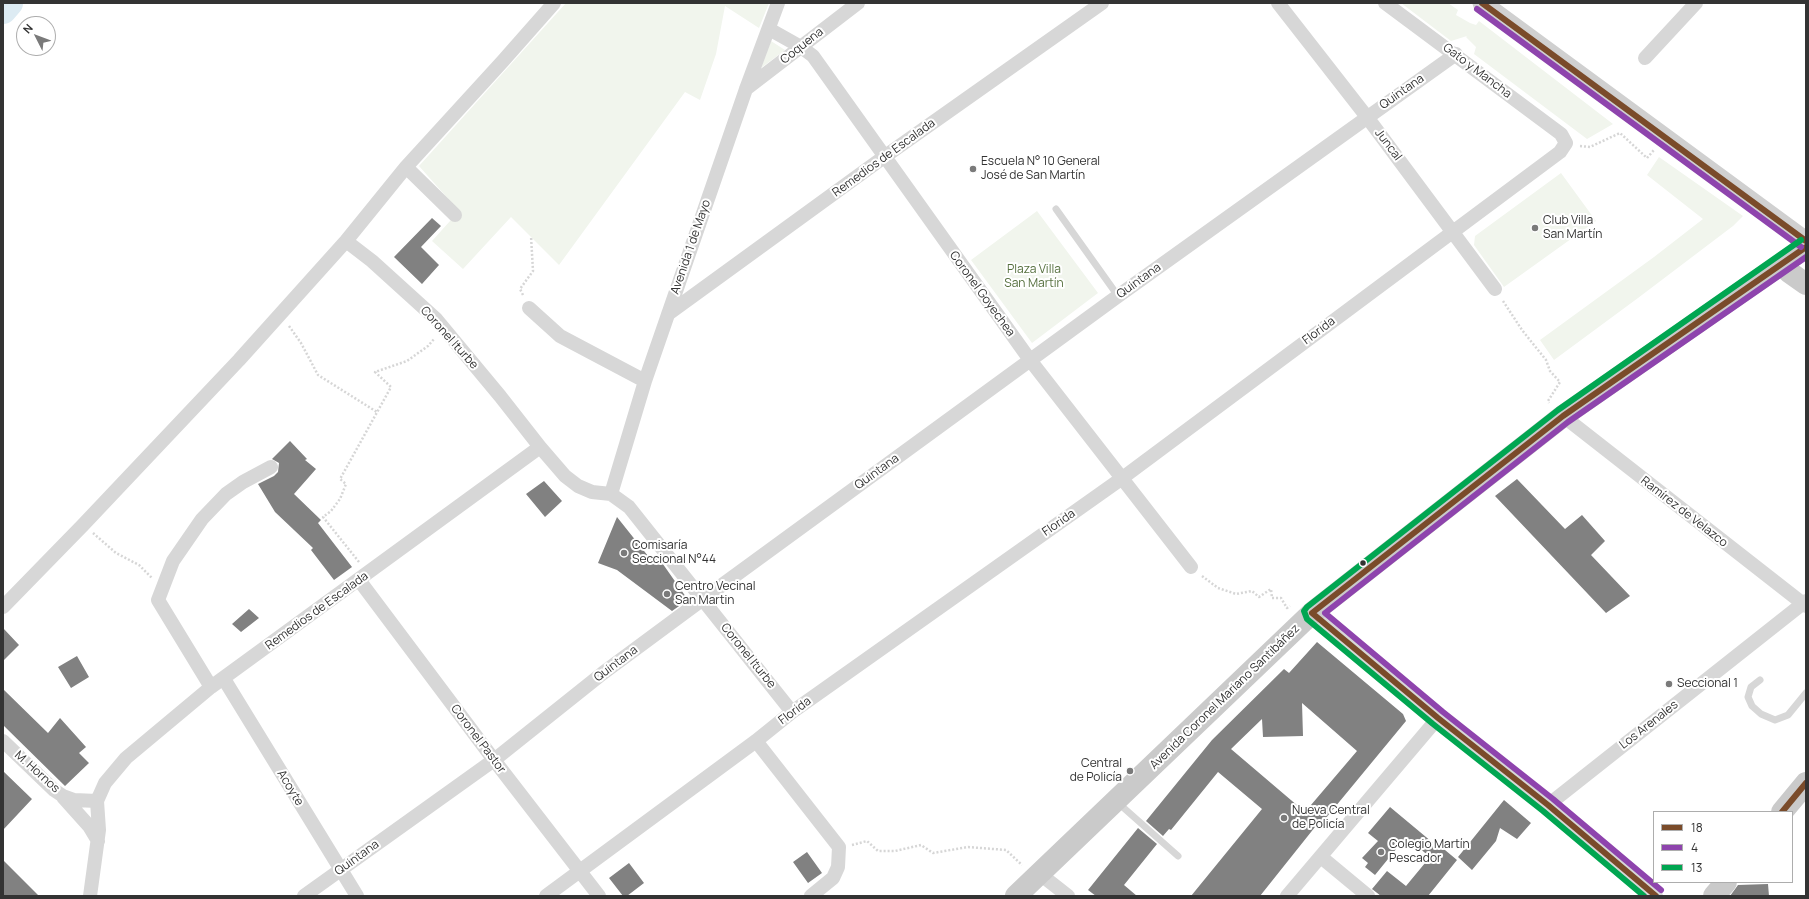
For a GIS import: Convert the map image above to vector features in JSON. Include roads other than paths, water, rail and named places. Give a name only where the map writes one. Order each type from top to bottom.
[{"type":"main road","points":[[1482,3],[1797,251],[1789,272],[1806,284]]},
{"type":"main road","name":"Avenida Coronel Mariano Santibáñez","points":[[1016,896],[1115,801],[1303,608],[1563,416],[1797,251]]},
{"type":"main road","points":[[1783,811],[1806,783]]},
{"type":"main road","points":[[1714,896],[1725,883]]},
{"type":"street","points":[[3,607],[83,525],[279,316],[346,241],[406,166],[554,3]]},
{"type":"street","name":"Avenida 1 de Mayo","points":[[611,494],[645,381],[746,89],[778,3]]},
{"type":"street","name":"Coquena","points":[[746,89],[858,3]]},
{"type":"street","name":"Remedios de Escalada","points":[[668,314],[884,157],[1102,3]]},
{"type":"street","name":"Juncal","points":[[1278,3],[1367,117],[1495,289]]},
{"type":"street","name":"Gato y Mancha","points":[[1385,3],[1456,54],[1561,134],[1566,143]]},
{"type":"street","points":[[1645,58],[1696,3]]},
{"type":"street","name":"Coronel Goyechea","points":[[769,29],[801,47],[813,56],[1030,360],[1121,479],[1191,567]]},
{"type":"street","name":"Quintana","points":[[304,896],[494,760],[603,673],[702,599],[1118,296],[1456,54]]},
{"type":"street","name":"Florida","points":[[546,896],[756,741],[792,712],[1121,479],[1560,152],[1566,143]]},
{"type":"street","points":[[406,166],[455,215]]},
{"type":"street","name":"Coronel Iturbe","points":[[346,241],[372,261],[436,319],[540,447]]},
{"type":"street","points":[[529,308],[560,336],[645,381]]},
{"type":"street","name":"Ramírez de Velazco","points":[[1563,416],[1805,604]]},
{"type":"street","points":[[540,447],[566,476],[578,486],[592,492],[611,494]]},
{"type":"street","name":"Remedios de Escalada","points":[[90,896],[99,830],[97,801],[105,783],[126,758],[211,687],[540,447]]},
{"type":"street","points":[[211,687],[158,600],[174,561],[202,519],[226,494],[243,482],[271,467]]},
{"type":"street","name":"Coronel Iturbe","points":[[611,494],[630,507],[792,712]]},
{"type":"street","name":"Coronel Pastor","points":[[359,580],[494,760],[599,896]]},
{"type":"street","name":"Los Arenales","points":[[1548,805],[1805,604]]},
{"type":"street","points":[[1303,608],[1548,805],[1656,896]]},
{"type":"street","name":"Acoyte","points":[[224,679],[357,896]]},
{"type":"street","points":[[1287,896],[1438,718]]},
{"type":"street","name":"M. Hornos","points":[[3,741],[57,791],[74,800],[97,801]]},
{"type":"street","points":[[756,741],[839,847],[838,867],[833,878],[811,896]]},
{"type":"street","points":[[57,791],[81,816],[98,841]]},
{"type":"street","points":[[1321,857],[1368,896]]},
{"type":"street","points":[[1040,874],[1068,896]]},
{"type":"lane","points":[[1056,209],[1118,296]]},
{"type":"lane","points":[[1760,680],[1752,687],[1748,697],[1752,706],[1761,714],[1775,720],[1788,715],[1806,693]]},
{"type":"lane","points":[[1115,801],[1178,856]]},
{"type":"waterway","points":[[3,10],[9,3]]},
{"type":"place","name":"Escuela N° 10 General José de San Martín","points":[[973,169]]},
{"type":"place","name":"Club Villa San Martín","points":[[1535,228]]},
{"type":"place","name":"Comisaría Seccional N°44","points":[[624,553]]},
{"type":"place","name":"Centro Vecinal San Martin","points":[[667,594]]},
{"type":"place","name":"Seccional 1","points":[[1669,684]]},
{"type":"place","name":"Central de Policía","points":[[1130,771]]},
{"type":"place","name":"Nueva Central de Policía","points":[[1284,818]]},
{"type":"place","name":"Colegio Martín Pescador","points":[[1381,852]]},
{"type":"park label","name":"Plaza Villa San Martín","points":[[1034,277]]}]
